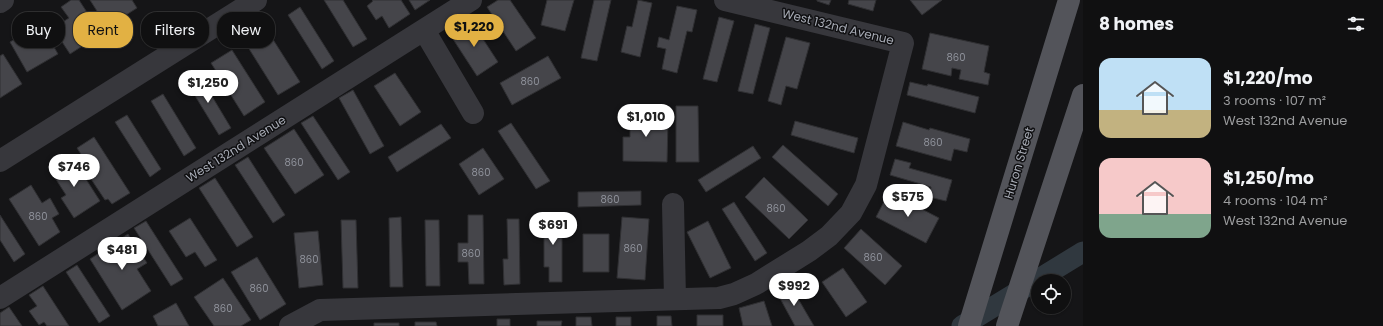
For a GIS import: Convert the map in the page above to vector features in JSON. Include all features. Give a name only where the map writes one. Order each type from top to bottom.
[{"type":"main road","name":"Huron Street","points":[[969,326],[1069,0]]},
{"type":"main road","points":[[1007,326],[1083,95]]},
{"type":"street","points":[[0,161],[256,0]]},
{"type":"street","name":"West 132nd Avenue","points":[[0,298],[471,0]]},
{"type":"street","name":"West 132nd Avenue","points":[[675,299],[719,298],[745,289],[756,284],[809,251],[842,224],[858,202],[866,185],[903,43],[725,0]]},
{"type":"street","points":[[424,30],[473,113]]},
{"type":"street","points":[[290,326],[320,310],[675,299],[673,204]]},
{"type":"building","points":[[71,0],[79,0],[87,12],[73,12],[73,48],[79,48],[70,54],[65,46],[65,20],[69,18],[61,7]]},
{"type":"building","points":[[90,0],[132,0],[137,8],[131,12],[98,12]]},
{"type":"building","points":[[324,0],[343,0],[367,39],[353,47]]},
{"type":"building","points":[[372,0],[401,0],[410,14],[389,28],[382,16],[376,20],[367,6],[373,1]]},
{"type":"building","points":[[409,0],[430,0],[415,10]]},
{"type":"building","points":[[498,0],[510,0],[536,38],[516,51],[487,7]]},
{"type":"building","points":[[547,0],[574,0],[565,31],[541,25]]},
{"type":"building","points":[[594,0],[611,0],[597,61],[581,58]]},
{"type":"building","points":[[638,0],[652,3],[640,57],[621,52],[627,26],[632,27]]},
{"type":"building","points":[[817,0],[831,0],[829,5]]},
{"type":"building","points":[[849,0],[876,0],[873,11],[848,4]]},
{"type":"building","points":[[910,0],[942,0],[922,15]]},
{"type":"building","points":[[677,6],[697,10],[692,32],[687,31],[677,73],[662,69],[666,49],[657,47],[659,37],[669,40]]},
{"type":"building","points":[[300,7],[334,61],[322,69],[288,15]]},
{"type":"building","points":[[719,17],[734,21],[717,82],[703,79]]},
{"type":"building","points":[[470,19],[498,62],[477,76],[449,33]]},
{"type":"building","points":[[755,24],[770,28],[753,94],[738,91]]},
{"type":"building","points":[[930,33],[989,46],[984,72],[990,74],[988,85],[959,79],[961,70],[952,68],[951,76],[922,69]]},
{"type":"building","points":[[786,37],[810,43],[797,89],[786,86],[781,105],[768,101]]},
{"type":"building","points":[[275,43],[300,82],[278,95],[249,48],[275,48]]},
{"type":"building","points":[[13,48],[55,48],[58,54],[27,72]]},
{"type":"building","points":[[232,50],[265,102],[244,116],[211,63]]},
{"type":"building","points":[[3,54],[22,84],[0,98],[0,56]]},
{"type":"building","points":[[548,56],[561,78],[512,105],[500,83]]},
{"type":"building","points":[[198,73],[231,128],[219,135],[186,81]]},
{"type":"building","points":[[395,73],[421,112],[400,126],[374,86]]},
{"type":"building","points":[[910,82],[927,86],[928,84],[979,97],[975,113],[907,95]]},
{"type":"building","points":[[353,90],[384,146],[370,154],[339,98]]},
{"type":"building","points":[[163,94],[196,148],[184,156],[151,101]]},
{"type":"building","points":[[676,106],[698,106],[699,162],[676,162]]},
{"type":"building","points":[[630,110],[657,110],[657,121],[668,121],[667,162],[623,161],[623,137],[630,137]]},
{"type":"building","points":[[127,115],[161,169],[150,177],[115,122]]},
{"type":"building","points":[[313,116],[350,172],[338,180],[301,123]]},
{"type":"building","points":[[795,121],[858,138],[854,153],[791,135]]},
{"type":"building","points":[[903,122],[929,130],[930,128],[970,139],[967,152],[954,149],[951,161],[896,146]]},
{"type":"building","points":[[511,123],[550,181],[536,189],[498,131]]},
{"type":"building","points":[[441,124],[451,138],[397,172],[388,157]]},
{"type":"building","points":[[294,129],[324,175],[295,194],[264,148]]},
{"type":"building","points":[[94,137],[130,193],[112,204],[108,199],[105,200],[91,179],[95,176],[77,148]]},
{"type":"building","points":[[783,145],[838,194],[828,206],[772,157]]},
{"type":"building","points":[[753,146],[761,158],[706,192],[698,180]]},
{"type":"building","points":[[483,148],[504,179],[479,195],[459,164]]},
{"type":"building","points":[[248,157],[285,215],[273,223],[235,165]]},
{"type":"building","points":[[61,159],[68,171],[77,165],[100,201],[74,218],[61,198],[66,195],[48,167]]},
{"type":"building","points":[[895,159],[911,163],[909,168],[952,180],[946,201],[929,197],[931,187],[890,175]]},
{"type":"building","points":[[764,177],[808,220],[789,239],[745,197]]},
{"type":"building","points":[[215,178],[253,237],[237,247],[199,188]]},
{"type":"building","points":[[31,185],[42,203],[50,198],[59,214],[52,218],[60,232],[39,246],[9,199]]},
{"type":"building","points":[[641,191],[641,205],[578,207],[578,192]]},
{"type":"building","points":[[889,192],[939,218],[926,243],[876,217]]},
{"type":"building","points":[[734,202],[767,253],[755,261],[722,209]]},
{"type":"building","points":[[544,214],[562,214],[562,282],[549,282],[549,267],[544,267]]},
{"type":"building","points":[[0,215],[25,254],[14,262],[0,240]]},
{"type":"building","points":[[468,215],[483,215],[484,284],[469,284],[468,262],[458,262],[458,243],[468,243]]},
{"type":"building","points":[[401,217],[403,287],[390,287],[389,218]]},
{"type":"building","points":[[622,217],[649,219],[645,280],[617,278]]},
{"type":"building","points":[[190,218],[217,260],[205,267],[195,252],[186,257],[169,231]]},
{"type":"building","points":[[507,219],[519,219],[520,284],[504,285],[503,259],[508,259]]},
{"type":"building","points":[[341,220],[356,220],[358,288],[343,288]]},
{"type":"building","points":[[425,220],[439,220],[440,286],[426,286]]},
{"type":"building","points":[[146,221],[183,279],[171,286],[134,228]]},
{"type":"building","points":[[708,221],[731,268],[710,278],[687,232]]},
{"type":"building","points":[[861,229],[902,266],[885,285],[844,248]]},
{"type":"building","points":[[318,231],[323,285],[299,288],[294,233]]},
{"type":"building","points":[[128,234],[147,263],[137,269],[151,291],[122,310],[90,259]]},
{"type":"building","points":[[583,234],[609,234],[609,272],[583,272]]},
{"type":"building","points":[[257,257],[286,304],[260,320],[231,272]]},
{"type":"building","points":[[77,265],[110,316],[99,323],[66,272]]},
{"type":"building","points":[[843,268],[867,302],[846,317],[822,282]]},
{"type":"building","points":[[223,278],[251,320],[241,326],[214,326],[194,297]]},
{"type":"building","points":[[789,284],[814,326],[795,326],[776,291]]},
{"type":"building","points":[[43,286],[69,326],[47,326],[44,322],[39,325],[29,311],[37,306],[29,295]]},
{"type":"building","points":[[764,301],[772,326],[743,326],[739,308]]},
{"type":"building","points":[[176,303],[189,326],[158,326],[153,316]]},
{"type":"building","points":[[9,307],[22,326],[0,326],[0,313]]},
{"type":"building","points":[[697,315],[723,315],[723,326],[697,326]]},
{"type":"building","points":[[657,316],[671,316],[672,326],[657,326]]},
{"type":"building","points":[[576,317],[591,317],[592,326],[576,326]]},
{"type":"building","points":[[616,317],[631,317],[631,326],[616,326]]},
{"type":"building","points":[[497,319],[510,319],[510,326],[497,326]]},
{"type":"building","points":[[537,321],[562,321],[561,326],[537,326]]},
{"type":"building","points":[[415,322],[436,322],[437,326],[415,326]]},
{"type":"building","points":[[374,323],[399,323],[399,326],[374,326]]},
{"type":"waterway","points":[[962,326],[1083,252]]}]
